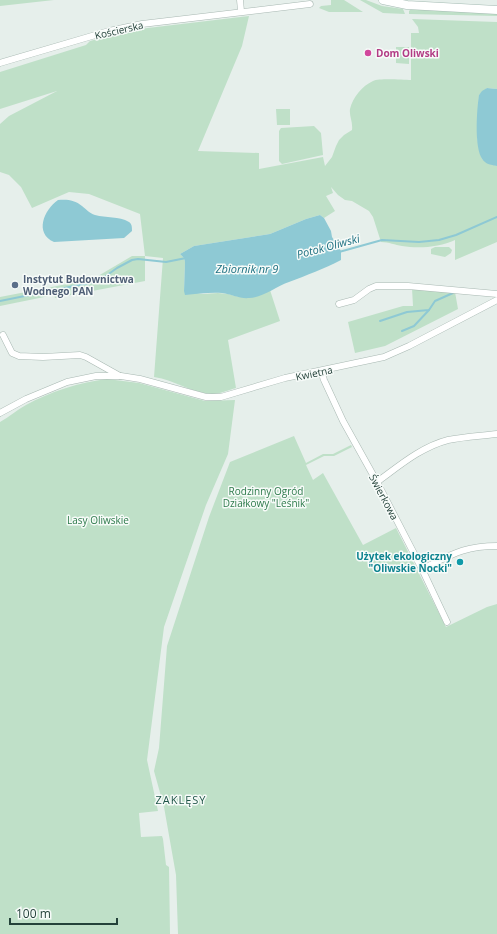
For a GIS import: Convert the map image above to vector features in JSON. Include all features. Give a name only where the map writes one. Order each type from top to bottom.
[{"type":"main road","points":[[383,0],[407,5],[497,10]]},
{"type":"street","points":[[240,0],[241,11]]},
{"type":"street","name":"Kościerska","points":[[0,63],[127,27],[241,11],[310,4]]},
{"type":"street","points":[[339,304],[354,300],[372,287],[382,286],[421,286],[497,294]]},
{"type":"street","name":"Kwietna","points":[[0,414],[26,399],[67,382],[96,376],[121,376],[157,383],[197,395],[213,398],[242,392],[285,378],[384,357],[409,346],[497,300]]},
{"type":"street","name":"Kwietna","points":[[3,335],[12,354],[19,356],[44,357],[80,355],[121,376]]},
{"type":"street","name":"Świerkowa","points":[[321,371],[343,421],[377,482],[422,569],[447,622]]},
{"type":"street","points":[[377,482],[411,458],[437,444],[460,438],[497,434]]},
{"type":"street","points":[[422,569],[456,552],[468,548],[497,546]]},
{"type":"green space","points":[[0,0],[54,0],[0,6]]},
{"type":"green space","points":[[331,0],[344,0],[363,12],[329,12],[319,8],[321,6],[331,5]]},
{"type":"green space","points":[[360,0],[366,0],[382,6],[403,9],[405,14],[383,13]]},
{"type":"green space","points":[[411,9],[497,13],[497,16],[409,14]]},
{"type":"green space","points":[[249,16],[242,46],[198,151],[259,153],[259,169],[323,157],[325,166],[332,157],[339,140],[352,130],[350,109],[353,100],[362,89],[369,83],[376,80],[411,80],[411,33],[419,33],[418,27],[412,19],[497,22],[497,89],[487,88],[479,95],[477,138],[482,159],[497,166],[497,242],[455,260],[455,240],[436,246],[422,247],[399,246],[387,242],[381,242],[373,217],[369,211],[352,201],[345,200],[331,187],[333,193],[326,196],[335,211],[324,218],[320,215],[306,219],[270,234],[194,246],[180,254],[184,258],[185,262],[184,291],[203,294],[228,294],[239,297],[270,290],[280,321],[228,340],[236,388],[221,393],[212,394],[197,391],[154,377],[163,258],[145,256],[140,214],[89,194],[69,192],[32,208],[21,187],[9,175],[0,172],[0,124],[9,116],[57,91],[0,109],[0,72],[86,45],[90,41],[131,30]]},
{"type":"green space","points":[[396,47],[409,47],[409,64],[396,63]]},
{"type":"green space","points":[[276,109],[290,109],[290,125],[277,125]]},
{"type":"green space","points":[[314,126],[321,133],[323,155],[282,164],[279,161],[279,131],[281,128]]},
{"type":"green space","points":[[435,247],[449,247],[452,250],[451,253],[445,257],[431,254],[431,249]]},
{"type":"green space","points":[[132,256],[145,256],[145,281],[55,298],[54,295],[0,306],[0,297],[93,279]]},
{"type":"green space","points":[[412,288],[455,292],[458,309],[385,346],[355,353],[348,322],[403,306],[413,306]]},
{"type":"green space","name":"Lasy Oliwskie","points":[[107,379],[139,383],[205,401],[235,400],[228,454],[206,505],[164,627],[147,760],[158,811],[139,813],[141,837],[162,836],[163,839],[166,865],[169,867],[170,934],[0,934],[0,422],[26,405],[45,396],[76,385]]},
{"type":"green space","name":"Rodzinny Ogród Działkowy \"Leśnik\"","points":[[294,436],[306,463],[323,454],[333,454],[351,445],[352,447],[334,456],[324,456],[306,465],[313,480],[323,473],[363,545],[396,528],[446,627],[487,607],[497,604],[497,934],[178,934],[176,875],[164,807],[154,771],[159,748],[167,646],[209,517],[230,462]]},
{"type":"water","points":[[487,88],[497,89],[497,166],[488,164],[481,157],[477,141],[477,110],[479,95]]},
{"type":"water","points":[[58,200],[74,201],[95,215],[125,220],[131,224],[132,231],[124,238],[54,242],[44,233],[43,221],[45,215]]},
{"type":"water","name":"Zbiornik nr 9","points":[[320,215],[324,218],[331,231],[332,237],[341,251],[341,260],[254,297],[242,298],[217,293],[185,295],[185,262],[184,258],[180,254],[194,246],[270,234],[306,219]]},
{"type":"waterway","name":"Potok Oliwski","points":[[339,252],[382,240],[419,242],[439,240],[456,235],[497,217]]},
{"type":"waterway","name":"Potok Oliwski","points":[[0,301],[99,281],[117,268],[132,260],[138,259],[166,262],[186,258]]},
{"type":"waterway","points":[[380,321],[407,312],[429,310],[435,301],[453,293]]},
{"type":"waterway","points":[[402,331],[414,326],[429,310]]},
{"type":"place","name":"Dom Oliwski","points":[[368,53]]},
{"type":"place","name":"Instytut Budownictwa Wodnego PAN","points":[[15,285]]},
{"type":"place","name":"Użytek ekologiczny \"Oliwskie Nocki\"","points":[[460,562]]},
{"type":"district","name":"ZAKLĘSY","points":[[181,799]]}]
